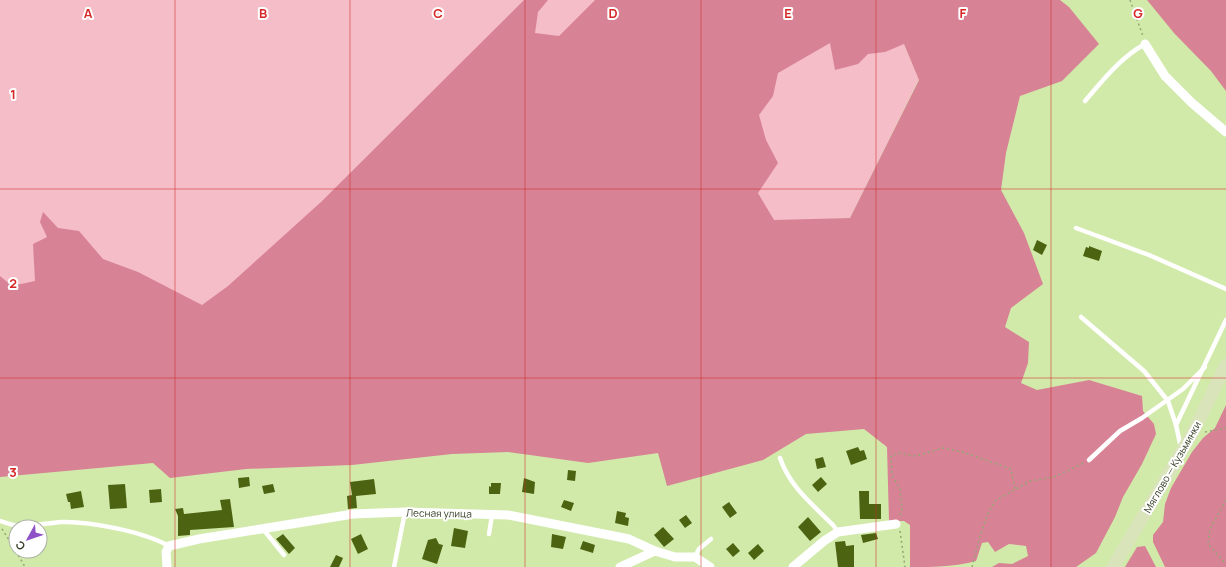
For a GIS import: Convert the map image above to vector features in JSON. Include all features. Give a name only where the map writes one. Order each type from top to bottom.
[{"type":"street","points":[[1145,44],[1165,76],[1192,103],[1226,132]]},
{"type":"street","name":"Мяглово — Кузьминки","points":[[1113,567],[1192,434],[1226,365]]},
{"type":"street","name":"Лесная улица","points":[[168,549],[198,539],[263,528],[353,514],[405,512],[508,515],[629,539],[655,551],[675,557],[695,557]]},
{"type":"street","points":[[792,567],[824,541],[838,532],[896,524]]},
{"type":"street","points":[[167,567],[168,549]]},
{"type":"street","points":[[620,567],[655,551]]},
{"type":"street","points":[[695,557],[710,567]]},
{"type":"lane","points":[[1085,101],[1116,65],[1133,50],[1145,44]]},
{"type":"lane","points":[[1076,228],[1149,255],[1226,289]]},
{"type":"lane","points":[[1081,317],[1144,371],[1168,401],[1176,425],[1182,451]]},
{"type":"lane","points":[[1176,425],[1205,367],[1226,320]]},
{"type":"lane","points":[[1090,460],[1120,431],[1168,401],[1183,389],[1205,367]]},
{"type":"lane","points":[[780,458],[786,474],[795,486],[838,532]]},
{"type":"lane","points":[[394,567],[405,512]]},
{"type":"lane","points":[[488,534],[492,514]]},
{"type":"lane","points":[[0,521],[20,526],[62,522],[98,525],[139,534],[161,541],[168,549]]},
{"type":"lane","points":[[263,528],[284,555]]},
{"type":"lane","points":[[695,557],[699,549],[711,539]]},
{"type":"path","points":[[1130,0],[1145,44]]},
{"type":"path","points":[[1192,434],[1226,428]]},
{"type":"path","points":[[905,567],[901,534],[896,524],[902,512],[900,489],[892,475],[891,456],[899,453],[916,456],[943,448],[963,452],[1011,469],[1015,489]]},
{"type":"path","points":[[972,567],[988,513],[995,501],[1030,481],[1054,477],[1090,460]]},
{"type":"path","points":[[1226,500],[1210,529],[1208,544],[1226,564]]},
{"type":"path","points":[[0,525],[8,538]]},
{"type":"shaded area","points":[[0,0],[885,0],[919,79],[850,218],[774,221],[391,377],[0,294]]},
{"type":"shaded area","points":[[524,0],[548,0],[538,12],[535,33],[559,36],[595,0],[1060,0],[1069,7],[1099,44],[1062,81],[1020,96],[1006,153],[1001,190],[1024,233],[1043,284],[1011,308],[1005,327],[1029,342],[1028,363],[1021,383],[1037,390],[1089,380],[1142,396],[1143,411],[1154,424],[1156,434],[1096,553],[1076,567],[992,567],[999,563],[1012,564],[1028,556],[1026,546],[1009,544],[995,552],[988,542],[982,543],[976,561],[951,566],[910,567],[910,525],[904,521],[889,521],[887,447],[864,429],[806,434],[763,460],[667,486],[658,453],[588,463],[508,452],[452,454],[352,465],[246,469],[170,478],[153,463],[0,477],[0,276],[12,286],[35,281],[33,244],[47,237],[40,222],[43,212],[58,228],[79,231],[103,259],[138,272],[202,305],[228,286],[321,202]],"holes":[[[830,43],[835,70],[858,64],[868,54],[885,52],[904,44],[919,80],[850,218],[774,220],[758,193],[778,163],[766,140],[759,115],[773,96],[778,73]]]},
{"type":"shaded area","points":[[1147,0],[1226,0],[1226,91],[1211,71],[1174,33]]},
{"type":"shaded area","points":[[1226,405],[1226,567],[1165,567],[1153,542],[1153,535],[1163,522],[1165,504],[1171,488],[1192,452],[1203,438],[1215,428]]},
{"type":"shaded area","points":[[1145,546],[1156,567],[1125,567],[1137,547]]},
{"type":"building","points":[[1037,240],[1047,245],[1042,255],[1033,250]]},
{"type":"building","points":[[1089,246],[1102,251],[1099,261],[1083,256],[1086,247],[1089,248]]},
{"type":"building","points":[[858,447],[860,451],[864,450],[867,459],[851,465],[846,451]]},
{"type":"building","points":[[823,457],[826,467],[817,469],[815,459]]},
{"type":"building","points":[[568,470],[576,471],[575,481],[567,480]]},
{"type":"building","points":[[249,477],[250,486],[239,488],[238,478]]},
{"type":"building","points":[[821,477],[827,484],[818,492],[812,485]]},
{"type":"building","points":[[524,478],[535,482],[534,494],[522,492]]},
{"type":"building","points":[[374,479],[376,494],[356,496],[357,508],[348,509],[347,496],[352,495],[350,482]]},
{"type":"building","points":[[491,483],[501,483],[500,494],[489,494],[489,486],[491,487]]},
{"type":"building","points":[[125,484],[127,508],[110,509],[108,485]]},
{"type":"building","points":[[273,484],[275,492],[264,494],[262,486]]},
{"type":"building","points":[[161,489],[162,502],[150,503],[149,490]]},
{"type":"building","points":[[81,491],[84,507],[71,509],[70,502],[68,502],[66,494]]},
{"type":"building","points":[[859,491],[869,491],[869,504],[881,504],[881,519],[860,519]]},
{"type":"building","points":[[230,499],[234,527],[190,530],[190,535],[178,536],[178,516],[175,509],[183,508],[184,514],[222,510],[220,500]]},
{"type":"building","points":[[564,500],[574,503],[571,511],[561,507]]},
{"type":"building","points":[[729,502],[737,513],[730,518],[722,507]]},
{"type":"building","points":[[617,511],[626,513],[625,517],[629,518],[628,526],[615,523]]},
{"type":"building","points":[[686,515],[692,523],[685,528],[679,520]]},
{"type":"building","points":[[808,517],[821,532],[810,541],[798,527]]},
{"type":"building","points":[[663,527],[674,539],[664,547],[654,535]]},
{"type":"building","points":[[454,528],[468,531],[465,548],[451,546]]},
{"type":"building","points":[[876,533],[878,539],[863,543],[861,535]]},
{"type":"building","points":[[283,534],[295,548],[289,554],[276,539]]},
{"type":"building","points":[[361,534],[368,549],[358,554],[351,539]]},
{"type":"building","points":[[552,534],[566,537],[563,549],[551,547]]},
{"type":"building","points":[[436,538],[439,544],[443,545],[437,564],[422,559],[428,540]]},
{"type":"building","points":[[583,541],[595,545],[593,553],[580,549]]},
{"type":"building","points":[[845,541],[846,546],[854,545],[854,567],[838,567],[835,542]]},
{"type":"building","points":[[733,543],[740,551],[733,557],[726,549]]},
{"type":"building","points":[[758,544],[764,551],[754,560],[748,553]]},
{"type":"building","points":[[336,555],[343,558],[339,567],[330,567]]}]
